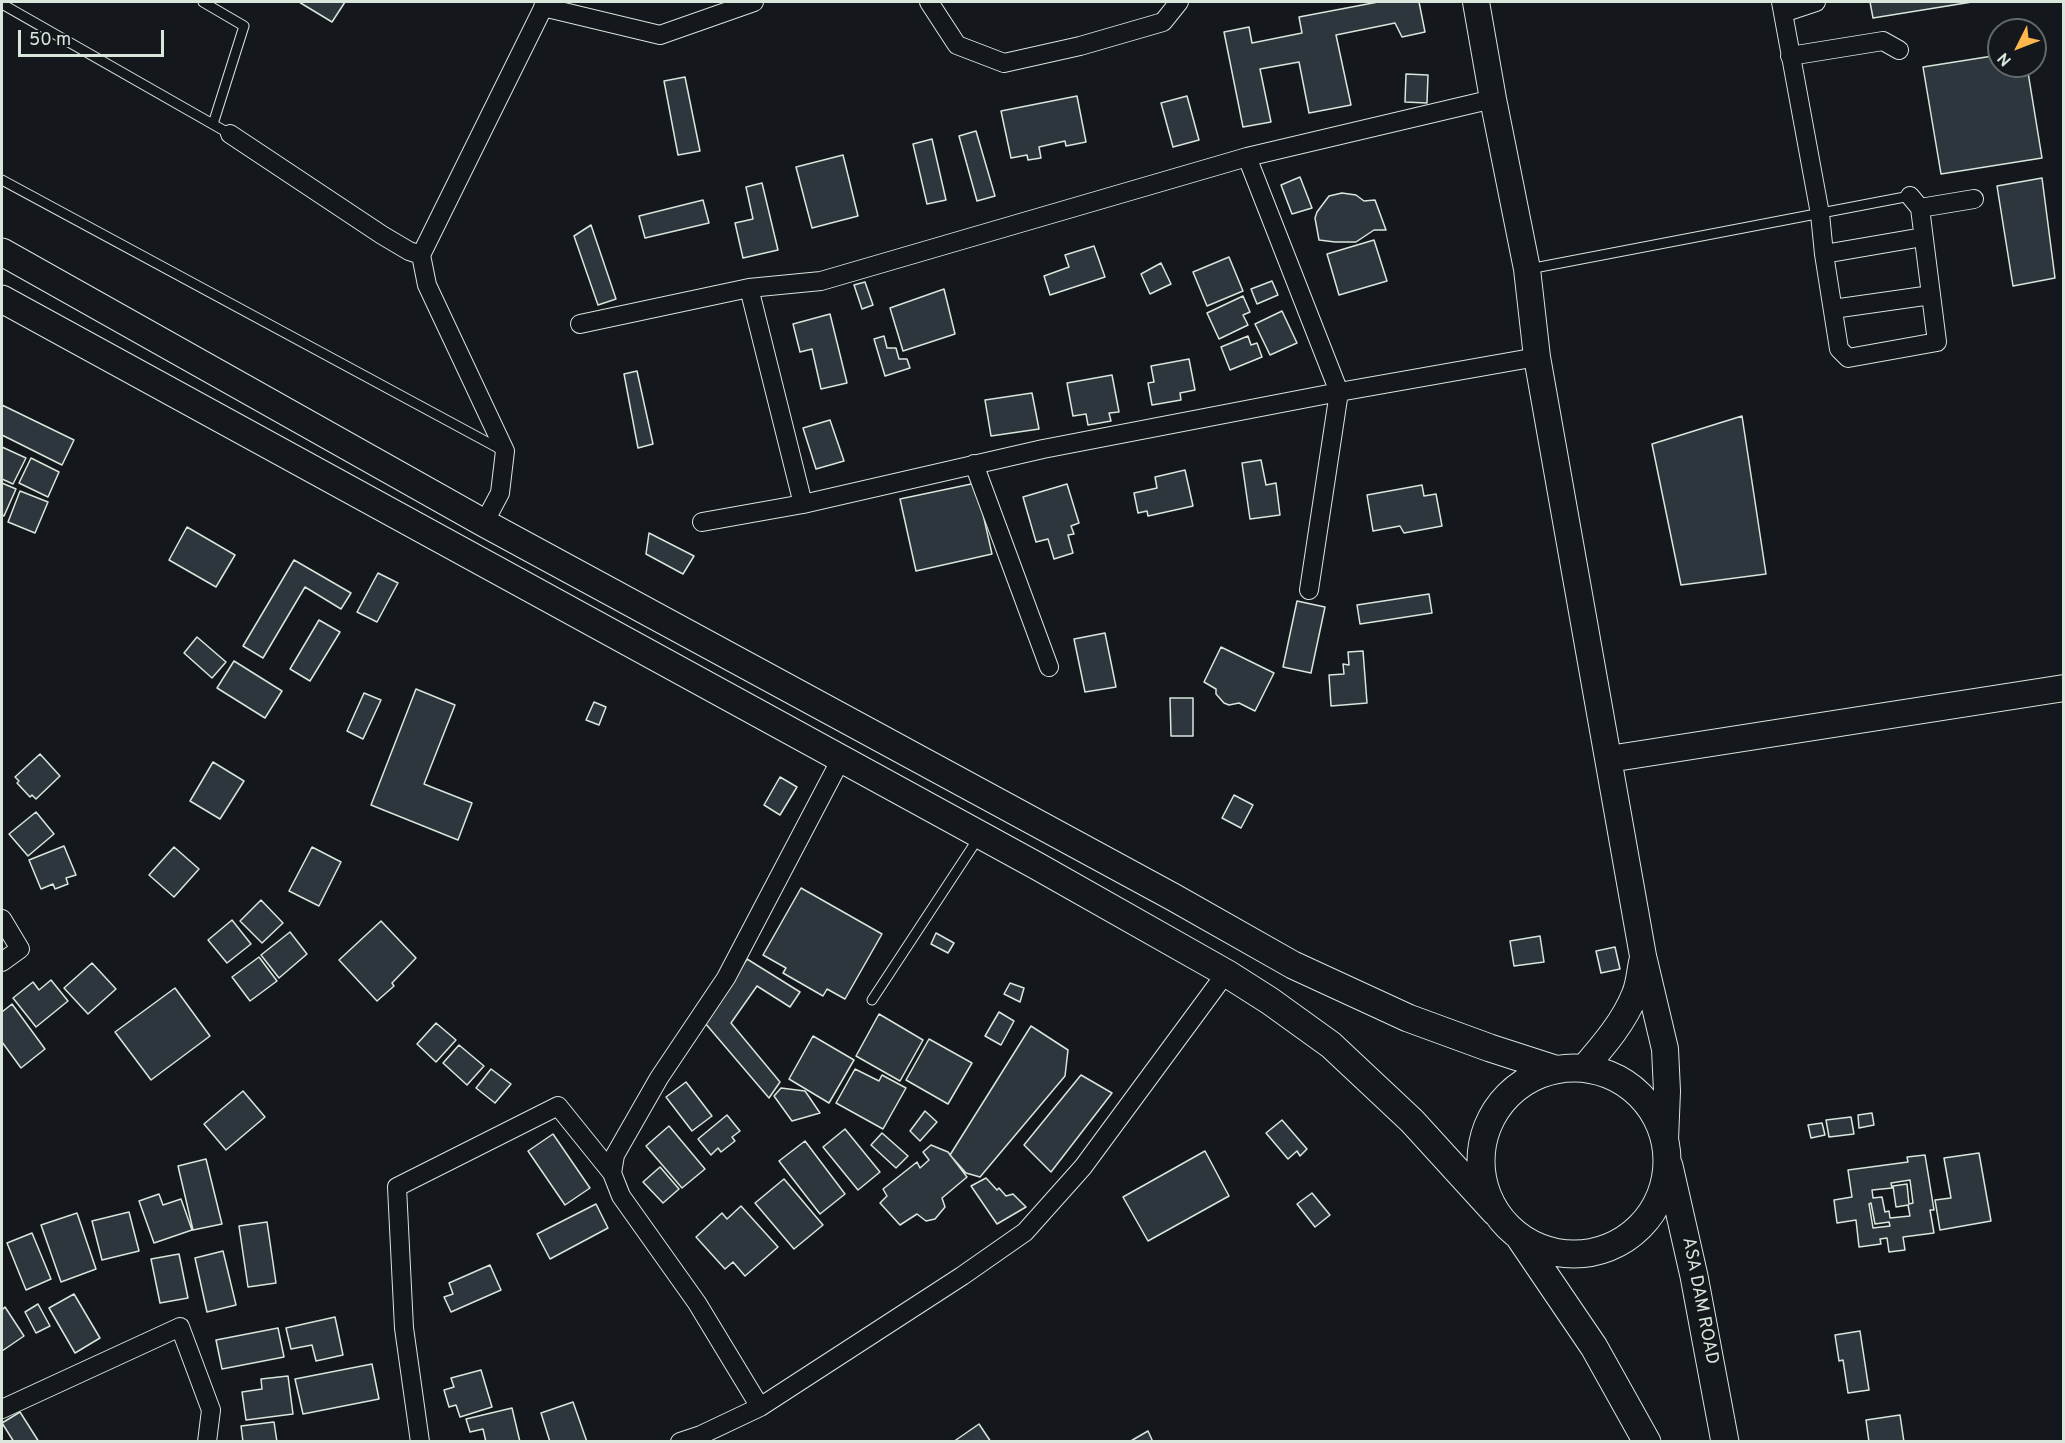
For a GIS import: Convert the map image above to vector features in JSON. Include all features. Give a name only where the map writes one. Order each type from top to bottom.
[{"type":"main road","points":[[2,252],[484,523],[1152,885],[1293,965],[1408,1018],[1554,1069]]},
{"type":"main road","points":[[2,299],[981,835],[1226,973],[1330,1045],[1412,1121],[1506,1226],[1519,1237],[1542,1249],[1567,1255],[1593,1253],[1617,1245],[1638,1230],[1654,1210],[1664,1186],[1667,1150],[1654,1113],[1636,1091],[1611,1075],[1584,1068],[1554,1069],[1526,1080],[1503,1099],[1487,1125],[1480,1154],[1483,1184],[1495,1212]]},
{"type":"main road","name":"ASA DAM ROAD","points":[[1667,1150],[1694,1276],[1725,1442]]},
{"type":"main road","points":[[1519,1237],[1594,1347],[1637,1420],[1647,1442]]},
{"type":"street","points":[[484,523],[500,493],[505,451],[427,285],[421,255],[544,4],[660,35],[754,2]]},
{"type":"street","points":[[929,2],[957,45],[1004,63],[1080,46],[1163,22],[1179,2]]},
{"type":"street","points":[[1476,2],[1527,269],[1537,357],[1643,956],[1665,1048],[1667,1150]]},
{"type":"street","points":[[1816,2],[1782,7],[1820,214],[1839,349],[1848,358],[1937,342],[1923,237],[1915,202],[1974,198]]},
{"type":"street","points":[[1790,56],[1883,41],[1899,50]]},
{"type":"street","points":[[580,324],[749,288],[821,281],[1247,157],[1493,99]]},
{"type":"street","points":[[231,134],[382,235],[421,255]]},
{"type":"street","points":[[1247,157],[1339,392],[1309,590]]},
{"type":"street","points":[[1824,254],[1923,237]]},
{"type":"street","points":[[749,288],[803,504]]},
{"type":"street","points":[[1833,309],[1931,295]]},
{"type":"street","points":[[702,522],[803,504],[974,464],[1339,392],[1537,357]]},
{"type":"street","points":[[974,464],[1049,667]]},
{"type":"street","points":[[1609,759],[2064,688]]},
{"type":"street","points":[[612,1173],[615,1155],[659,1078],[726,978],[841,759]]},
{"type":"street","points":[[2,919],[20,949],[2,962]]},
{"type":"street","points":[[1584,1068],[1606,1042],[1635,994],[1643,956]]},
{"type":"street","points":[[680,1442],[702,1438],[760,1407],[962,1276],[1025,1232],[1083,1167],[1226,973]]},
{"type":"street","points":[[420,1442],[404,1328],[397,1187],[558,1106],[612,1173],[621,1196],[697,1303],[760,1407]]},
{"type":"street","points":[[2,1409],[180,1327],[212,1410],[207,1442]]},
{"type":"lane","points":[[203,2],[244,26],[213,124]]},
{"type":"lane","points":[[2,4],[231,134]]},
{"type":"lane","points":[[2,180],[505,451]]},
{"type":"lane","points":[[1527,269],[1820,214],[1915,202]]},
{"type":"lane","points":[[872,1000],[981,835]]},
{"type":"building","points":[[299,2],[345,2],[332,22]]},
{"type":"building","points":[[1378,2],[1419,2],[1425,32],[1402,37],[1395,23],[1336,35],[1351,105],[1309,113],[1299,62],[1260,69],[1271,122],[1243,127],[1224,32],[1249,27],[1252,43],[1302,33],[1299,17]]},
{"type":"building","points":[[1870,2],[1972,2],[1873,18]]},
{"type":"building","points":[[1987,57],[1987,78],[2029,78],[2042,158],[1941,174],[1923,67]]},
{"type":"building","points":[[1406,74],[1428,75],[1427,103],[1405,102]]},
{"type":"building","points":[[685,77],[700,151],[678,155],[664,81]]},
{"type":"building","points":[[1077,96],[1086,142],[1066,146],[1065,141],[1039,147],[1041,158],[1028,160],[1027,155],[1011,158],[1001,111]]},
{"type":"building","points":[[1187,96],[1199,140],[1173,147],[1161,103]]},
{"type":"building","points":[[976,131],[995,196],[977,201],[959,136]]},
{"type":"building","points":[[932,139],[946,200],[927,204],[913,144]]},
{"type":"building","points":[[843,155],[858,216],[812,228],[796,167]]},
{"type":"building","points":[[1300,177],[1312,208],[1292,214],[1281,185]]},
{"type":"building","points":[[2042,178],[2055,278],[2013,286],[1997,186]]},
{"type":"building","points":[[762,183],[778,250],[743,258],[735,223],[753,219],[746,187]]},
{"type":"building","points":[[1342,193],[1356,195],[1364,201],[1375,200],[1386,230],[1374,230],[1356,242],[1319,240],[1315,218],[1317,212],[1329,196]]},
{"type":"building","points":[[703,200],[709,223],[645,238],[639,216]]},
{"type":"building","points":[[591,225],[616,299],[598,305],[574,236]]},
{"type":"building","points":[[1374,240],[1387,281],[1339,295],[1327,254]]},
{"type":"building","points":[[1094,246],[1105,277],[1050,295],[1044,276],[1069,267],[1065,255]]},
{"type":"building","points":[[1229,257],[1243,291],[1207,306],[1193,272]]},
{"type":"building","points":[[1161,263],[1171,284],[1150,294],[1141,274]]},
{"type":"building","points":[[1272,281],[1278,295],[1257,304],[1251,289]]},
{"type":"building","points":[[865,282],[873,305],[862,309],[854,285]]},
{"type":"building","points":[[944,289],[955,334],[903,351],[890,308]]},
{"type":"building","points":[[1243,296],[1250,312],[1243,315],[1248,325],[1219,339],[1207,313]]},
{"type":"building","points":[[1282,311],[1297,343],[1270,355],[1255,324]]},
{"type":"building","points":[[830,314],[847,383],[821,389],[812,349],[800,352],[793,324]]},
{"type":"building","points":[[884,336],[887,348],[896,348],[899,359],[907,359],[910,368],[885,376],[874,339]]},
{"type":"building","points":[[1248,336],[1251,345],[1257,343],[1262,357],[1230,370],[1221,347]]},
{"type":"building","points":[[1189,359],[1195,390],[1180,393],[1181,400],[1152,405],[1148,383],[1154,382],[1151,366]]},
{"type":"building","points":[[637,371],[653,444],[638,448],[624,374]]},
{"type":"building","points":[[1112,375],[1119,412],[1109,413],[1111,421],[1088,425],[1086,414],[1073,416],[1067,383]]},
{"type":"building","points":[[1032,393],[1039,429],[991,436],[985,400]]},
{"type":"building","points":[[2,405],[74,440],[62,465],[2,435]]},
{"type":"building","points":[[1742,416],[1766,574],[1681,585],[1652,444]]},
{"type":"building","points":[[830,420],[844,461],[816,469],[803,428]]},
{"type":"building","points":[[2,447],[26,458],[13,484],[2,479]]},
{"type":"building","points":[[31,458],[59,472],[48,497],[19,483]]},
{"type":"building","points":[[1261,460],[1266,485],[1276,483],[1280,515],[1250,519],[1242,463]]},
{"type":"building","points":[[1185,470],[1193,506],[1148,516],[1147,511],[1138,513],[1134,493],[1157,488],[1155,477]]},
{"type":"building","points":[[2,483],[16,489],[4,516],[2,515]]},
{"type":"building","points":[[976,483],[992,554],[916,571],[900,499]]},
{"type":"building","points":[[1067,484],[1079,523],[1071,526],[1074,534],[1068,535],[1073,553],[1054,559],[1048,539],[1036,542],[1023,497]]},
{"type":"building","points":[[1422,485],[1424,496],[1436,494],[1442,526],[1404,533],[1400,526],[1373,531],[1367,495]]},
{"type":"building","points":[[20,491],[48,502],[35,533],[8,522]]},
{"type":"building","points":[[187,527],[235,555],[216,587],[169,560]]},
{"type":"building","points":[[649,533],[694,556],[683,574],[646,554]]},
{"type":"building","points":[[294,560],[351,593],[341,609],[305,587],[263,658],[243,646]]},
{"type":"building","points":[[378,573],[398,583],[377,622],[357,612]]},
{"type":"building","points":[[1429,594],[1432,613],[1360,624],[1357,605]]},
{"type":"building","points":[[1297,601],[1325,607],[1311,673],[1283,667]]},
{"type":"building","points":[[319,620],[340,632],[310,681],[290,669]]},
{"type":"building","points":[[1105,633],[1116,687],[1085,692],[1074,639]]},
{"type":"building","points":[[197,637],[226,662],[212,678],[184,653]]},
{"type":"building","points":[[1221,647],[1274,673],[1255,711],[1239,703],[1229,705],[1224,703],[1216,694],[1216,689],[1204,682]]},
{"type":"building","points":[[1363,651],[1367,703],[1331,706],[1329,675],[1344,674],[1343,664],[1349,665],[1348,652]]},
{"type":"building","points":[[234,661],[282,691],[265,718],[217,688]]},
{"type":"building","points":[[416,689],[455,705],[424,784],[472,803],[458,840],[371,805]]},
{"type":"building","points":[[364,693],[381,700],[363,739],[347,731]]},
{"type":"building","points":[[1170,698],[1193,698],[1193,736],[1171,736]]},
{"type":"building","points":[[594,702],[606,707],[599,725],[586,720]]},
{"type":"building","points":[[40,754],[60,776],[36,799],[32,795],[30,797],[17,783],[19,781],[15,777]]},
{"type":"building","points":[[213,762],[244,781],[220,819],[190,801]]},
{"type":"building","points":[[780,777],[797,787],[780,815],[764,805]]},
{"type":"building","points":[[1234,795],[1253,805],[1241,828],[1222,818]]},
{"type":"building","points":[[36,812],[54,834],[28,856],[9,834]]},
{"type":"building","points":[[64,846],[76,875],[66,878],[68,884],[55,889],[53,884],[41,889],[29,860]]},
{"type":"building","points":[[174,847],[199,869],[174,897],[149,875]]},
{"type":"building","points":[[312,847],[341,862],[319,906],[289,891]]},
{"type":"building","points":[[801,888],[882,934],[845,999],[827,989],[823,996],[783,973],[786,968],[763,955]]},
{"type":"building","points":[[261,900],[283,923],[262,943],[240,921]]},
{"type":"building","points":[[232,920],[251,944],[227,963],[208,940]]},
{"type":"building","points":[[381,921],[416,958],[392,983],[394,986],[377,1001],[339,960]]},
{"type":"building","points":[[290,932],[307,954],[279,978],[261,955]]},
{"type":"building","points":[[936,933],[954,943],[948,953],[931,944]]},
{"type":"building","points":[[1540,936],[1544,962],[1514,966],[1510,941]]},
{"type":"building","points":[[1615,947],[1620,969],[1601,973],[1596,951]]},
{"type":"building","points":[[259,957],[277,981],[250,1001],[232,977]]},
{"type":"building","points":[[747,959],[800,992],[790,1007],[757,986],[731,1023],[780,1082],[769,1098],[705,1023]]},
{"type":"building","points":[[92,963],[116,989],[88,1014],[64,988]]},
{"type":"building","points":[[51,980],[68,1001],[36,1027],[13,998],[33,982],[39,990]]},
{"type":"building","points":[[1010,983],[1024,988],[1020,1002],[1004,994]]},
{"type":"building","points":[[175,988],[210,1036],[151,1080],[115,1032]]},
{"type":"building","points":[[12,1004],[45,1049],[21,1068],[2,1042],[2,1012]]},
{"type":"building","points":[[999,1012],[1014,1021],[1001,1045],[985,1036]]},
{"type":"building","points":[[879,1014],[923,1040],[900,1081],[856,1056]]},
{"type":"building","points":[[436,1023],[456,1040],[436,1062],[417,1044]]},
{"type":"building","points":[[1031,1026],[1068,1050],[1065,1076],[980,1177],[966,1173],[950,1155]]},
{"type":"building","points":[[813,1036],[854,1060],[829,1103],[789,1079]]},
{"type":"building","points":[[929,1039],[972,1063],[948,1104],[906,1080]]},
{"type":"building","points":[[459,1045],[484,1066],[467,1085],[443,1063]]},
{"type":"building","points":[[491,1069],[511,1084],[495,1103],[476,1088]]},
{"type":"building","points":[[855,1069],[879,1081],[882,1075],[906,1088],[883,1129],[836,1103]]},
{"type":"building","points":[[1081,1075],[1112,1093],[1051,1172],[1024,1145]]},
{"type":"building","points":[[686,1082],[712,1116],[692,1131],[666,1097]]},
{"type":"building","points":[[781,1088],[805,1091],[820,1113],[792,1121],[774,1096]]},
{"type":"building","points":[[243,1091],[265,1117],[226,1150],[204,1124]]},
{"type":"building","points":[[925,1111],[937,1122],[920,1141],[910,1131]]},
{"type":"building","points":[[1872,1113],[1874,1125],[1859,1128],[1858,1115]]},
{"type":"building","points":[[727,1115],[740,1131],[732,1137],[735,1141],[721,1152],[718,1148],[711,1155],[698,1139]]},
{"type":"building","points":[[1851,1117],[1854,1134],[1829,1137],[1826,1120]]},
{"type":"building","points":[[1282,1120],[1307,1149],[1300,1156],[1297,1151],[1288,1159],[1266,1133]]},
{"type":"building","points":[[1822,1123],[1825,1135],[1811,1138],[1808,1125]]},
{"type":"building","points":[[669,1126],[705,1169],[682,1188],[646,1146]]},
{"type":"building","points":[[845,1129],[880,1172],[858,1190],[823,1147]]},
{"type":"building","points":[[882,1133],[908,1156],[896,1168],[871,1145]]},
{"type":"building","points":[[553,1134],[590,1188],[565,1205],[528,1151]]},
{"type":"building","points":[[805,1141],[845,1194],[820,1214],[779,1161]]},
{"type":"building","points":[[931,1145],[948,1152],[967,1177],[942,1198],[945,1207],[935,1219],[926,1221],[917,1214],[900,1225],[880,1203],[887,1196],[883,1189],[917,1162],[920,1168],[929,1160],[923,1152]]},
{"type":"building","points":[[1205,1151],[1229,1196],[1148,1241],[1123,1197]]},
{"type":"building","points":[[1979,1153],[1991,1221],[1940,1230],[1935,1200],[1951,1198],[1944,1158]]},
{"type":"building","points":[[1925,1155],[1934,1210],[1930,1210],[1934,1233],[1903,1237],[1905,1250],[1889,1252],[1887,1238],[1880,1239],[1881,1244],[1859,1247],[1856,1220],[1837,1223],[1834,1200],[1852,1197],[1848,1170],[1908,1162],[1907,1157]],"holes":[[[1910,1180],[1913,1203],[1909,1204],[1907,1184],[1893,1186],[1896,1207],[1908,1205],[1910,1216],[1890,1218],[1889,1211],[1885,1212],[1882,1197],[1873,1198],[1872,1190],[1892,1188],[1891,1183]],[[1871,1203],[1875,1224],[1889,1222],[1890,1226],[1873,1228],[1869,1204]]]},
{"type":"building","points":[[206,1159],[222,1224],[193,1230],[178,1166]]},
{"type":"building","points":[[660,1167],[679,1189],[663,1203],[643,1182]]},
{"type":"building","points":[[986,1178],[997,1190],[999,1188],[1006,1196],[1013,1194],[1026,1207],[997,1224],[971,1186]]},
{"type":"building","points":[[784,1179],[823,1225],[794,1249],[755,1203]]},
{"type":"building","points":[[1312,1193],[1330,1215],[1315,1227],[1297,1204]]},
{"type":"building","points":[[159,1194],[163,1205],[181,1199],[192,1230],[154,1243],[139,1201]]},
{"type":"building","points":[[596,1204],[608,1228],[550,1259],[537,1234]]},
{"type":"building","points":[[741,1206],[778,1247],[745,1276],[733,1262],[725,1269],[696,1237],[722,1213],[727,1219]]},
{"type":"building","points":[[129,1212],[139,1251],[102,1260],[92,1221]]},
{"type":"building","points":[[77,1213],[96,1269],[61,1282],[41,1225]]},
{"type":"building","points":[[267,1222],[276,1283],[248,1287],[239,1226]]},
{"type":"building","points":[[32,1233],[51,1279],[26,1290],[7,1243]]},
{"type":"building","points":[[223,1251],[236,1305],[207,1312],[195,1258]]},
{"type":"building","points":[[179,1254],[188,1298],[160,1303],[151,1259]]},
{"type":"building","points":[[490,1265],[501,1290],[451,1312],[444,1297],[453,1294],[449,1283]]},
{"type":"building","points":[[74,1294],[100,1338],[75,1353],[49,1308]]},
{"type":"building","points":[[38,1304],[50,1326],[36,1333],[25,1312]]},
{"type":"building","points":[[5,1307],[24,1336],[2,1351],[2,1310]]},
{"type":"building","points":[[335,1317],[343,1355],[316,1361],[312,1345],[291,1349],[286,1328]]},
{"type":"building","points":[[278,1328],[284,1357],[222,1369],[216,1340]]},
{"type":"building","points":[[1860,1331],[1869,1390],[1848,1393],[1843,1360],[1839,1361],[1835,1335]]},
{"type":"building","points":[[372,1364],[379,1399],[303,1414],[295,1379]]},
{"type":"building","points":[[481,1370],[492,1407],[460,1417],[456,1405],[449,1407],[444,1390],[454,1387],[451,1378]]},
{"type":"building","points":[[288,1376],[293,1414],[246,1420],[242,1392],[262,1389],[261,1379]]},
{"type":"building","points":[[573,1402],[587,1442],[550,1442],[541,1413]]},
{"type":"building","points":[[512,1408],[520,1442],[486,1442],[483,1429],[470,1432],[466,1419]]},
{"type":"building","points":[[20,1412],[39,1442],[14,1442],[2,1423]]},
{"type":"building","points":[[1900,1415],[1904,1442],[1869,1442],[1866,1420]]},
{"type":"building","points":[[274,1422],[277,1442],[243,1442],[241,1426]]},
{"type":"building","points":[[979,1424],[991,1442],[953,1442]]},
{"type":"building","points":[[1148,1431],[1153,1442],[1129,1442]]}]
